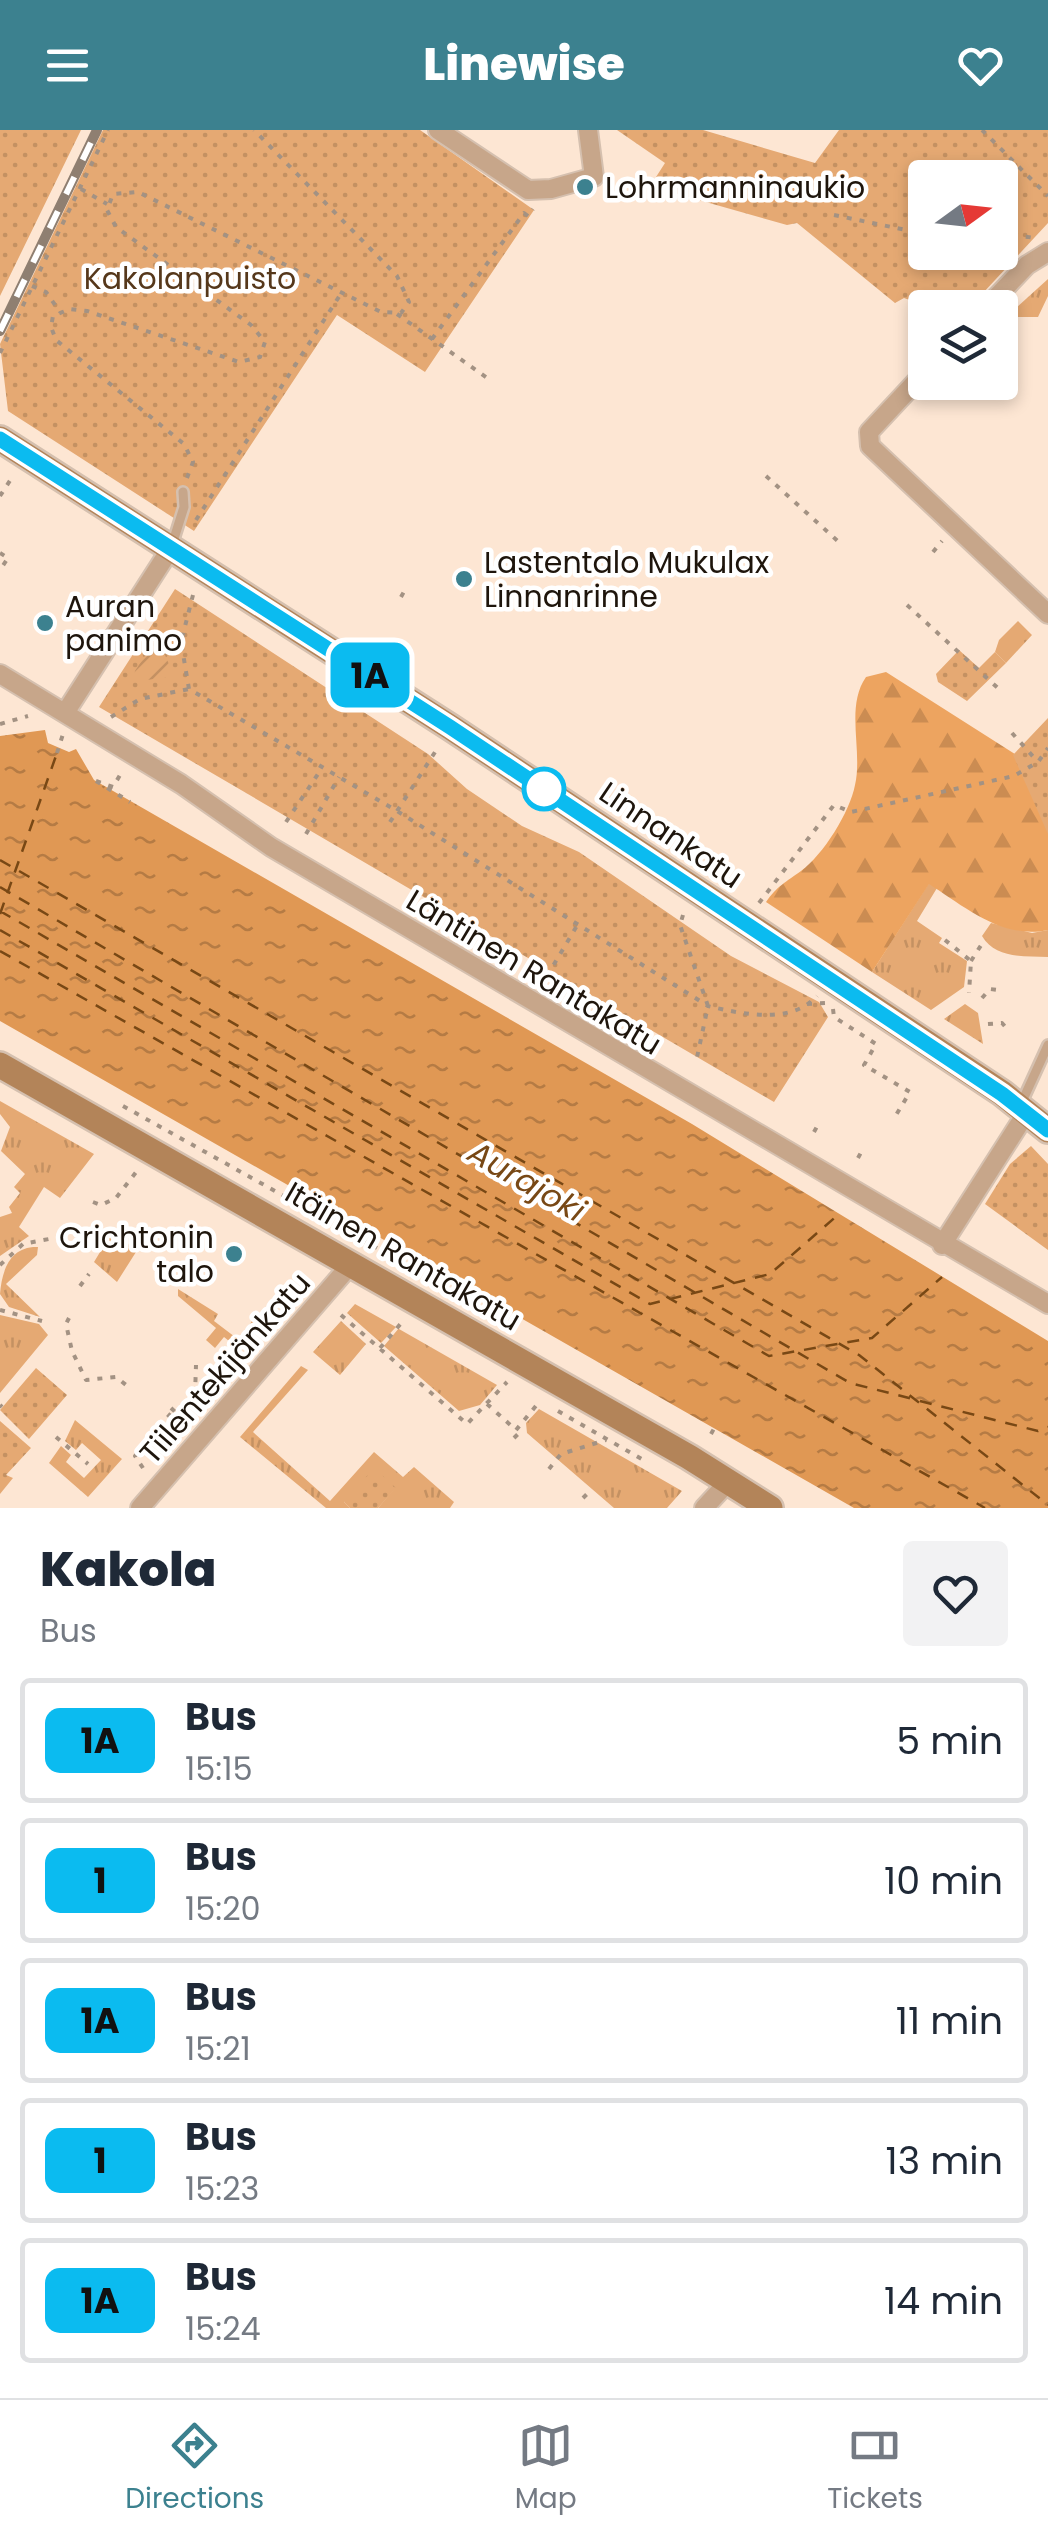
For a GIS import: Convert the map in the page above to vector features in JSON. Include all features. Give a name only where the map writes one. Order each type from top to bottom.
[{"type":"street","points":[[438,130],[528,190],[551,190],[594,177],[588,130]]},
{"type":"street","points":[[1003,290],[1048,250]]},
{"type":"street","points":[[908,391],[867,436],[870,446],[1048,614]]},
{"type":"street","name":"Linnankatu","points":[[0,438],[179,540],[1023,1109],[1048,1130]]},
{"type":"street","points":[[61,720],[179,540]]},
{"type":"street","name":"Läntinen Rantakatu","points":[[0,674],[61,720],[181,784],[272,847],[1048,1304]]},
{"type":"street","name":"Itäinen Rantakatu","points":[[0,1065],[730,1480],[770,1508]]},
{"type":"street","points":[[942,1245],[1023,1109]]},
{"type":"street","name":"Tiilentekijänkatu","points":[[140,1508],[352,1263]]},
{"type":"street","points":[[704,1508],[730,1480]]},
{"type":"lane","points":[[179,540],[183,492]]},
{"type":"lane","points":[[1023,1109],[1048,1045]]},
{"type":"path","points":[[0,353],[108,130]]},
{"type":"path","points":[[254,130],[404,284],[409,306],[397,314]]},
{"type":"path","points":[[982,130],[1048,196]]},
{"type":"path","points":[[80,188],[107,204],[116,227],[258,331],[265,342],[264,354],[239,362],[76,309],[60,312],[50,322],[56,340],[184,444],[192,466],[183,492]]},
{"type":"path","points":[[107,204],[116,193],[138,192],[376,310],[397,314],[490,380]]},
{"type":"path","points":[[432,338],[524,213],[528,216],[533,208]]},
{"type":"path","points":[[834,214],[908,230]]},
{"type":"path","points":[[1018,235],[1036,238],[1048,250]]},
{"type":"path","points":[[32,286],[46,292],[60,312]]},
{"type":"path","points":[[179,540],[342,292]]},
{"type":"path","points":[[766,476],[841,544]]},
{"type":"path","points":[[0,496],[11,479]]},
{"type":"path","points":[[933,552],[942,541]]},
{"type":"path","points":[[0,553],[8,558],[0,570]]},
{"type":"path","points":[[401,597],[406,588]]},
{"type":"path","points":[[190,689],[181,642],[193,595]]},
{"type":"path","points":[[908,605],[1000,690]]},
{"type":"path","points":[[110,718],[140,699],[190,689],[397,810],[708,1006],[761,1015],[832,1002]]},
{"type":"path","points":[[0,724],[38,713]]},
{"type":"path","points":[[56,753],[64,734],[61,720]]},
{"type":"path","points":[[1012,733],[1038,762]]},
{"type":"path","points":[[759,904],[834,805],[851,812],[1014,776],[1038,762],[1048,748]]},
{"type":"path","points":[[390,822],[437,749]]},
{"type":"path","points":[[125,766],[113,787],[98,778],[95,782],[130,802]]},
{"type":"path","points":[[286,822],[322,768]]},
{"type":"path","points":[[306,834],[339,777]]},
{"type":"path","points":[[683,915],[680,925],[708,1006],[696,1062]]},
{"type":"path","points":[[546,976],[578,924]]},
{"type":"path","points":[[970,993],[971,961],[985,939]]},
{"type":"path","points":[[945,940],[971,961]]},
{"type":"path","points":[[982,998],[990,989],[998,990]]},
{"type":"path","points":[[808,1004],[818,995]]},
{"type":"path","points":[[834,1018],[876,1044],[864,1064],[910,1092],[893,1120]]},
{"type":"path","points":[[988,1024],[1002,1024],[1010,1031]]},
{"type":"path","points":[[116,1102],[402,1262]]},
{"type":"path","points":[[814,1132],[820,1121]]},
{"type":"path","points":[[858,1158],[864,1146]]},
{"type":"path","points":[[93,1202],[101,1205],[116,1198],[137,1170]]},
{"type":"path","points":[[0,1265],[23,1244],[49,1239]]},
{"type":"path","points":[[80,1286],[89,1274]]},
{"type":"path","points":[[0,1310],[42,1321]]},
{"type":"path","points":[[341,1315],[464,1427],[507,1382]]},
{"type":"path","points":[[69,1318],[66,1324],[72,1351],[86,1380],[116,1377],[126,1385]]},
{"type":"path","points":[[379,1348],[403,1322]]},
{"type":"path","points":[[143,1468],[135,1456],[174,1411],[195,1395],[196,1366]]},
{"type":"path","points":[[487,1404],[516,1430],[540,1400]]},
{"type":"path","points":[[174,1411],[185,1420]]},
{"type":"path","points":[[514,1438],[520,1433]]},
{"type":"path","points":[[56,1437],[88,1464]]},
{"type":"path","points":[[549,1469],[561,1454],[607,1440]]},
{"type":"path","points":[[583,1498],[589,1492]]},
{"type":"green space","points":[[0,130],[81,130],[0,296]]},
{"type":"green space","name":"Kakolanpuisto","points":[[103,130],[420,130],[534,210],[425,372],[337,315],[194,531],[8,411],[0,344]]},
{"type":"green space","points":[[617,130],[703,130],[815,163],[839,130],[1048,130],[1048,223],[1018,255],[1018,160],[908,160],[908,270],[1004,270],[986,290],[908,290],[908,299],[895,303],[797,223],[787,225],[674,193],[656,177],[665,163]]},
{"type":"green space","points":[[1048,279],[1048,296],[1038,317],[1018,317],[1018,306]]},
{"type":"green space","points":[[175,589],[428,754],[467,789],[522,826],[579,852],[731,956],[819,1002],[828,1017],[774,1102],[99,707]]},
{"type":"green space","points":[[1018,621],[1032,635],[1006,663],[995,652],[999,640]]},
{"type":"green space","points":[[152,645],[165,655],[174,676],[133,682],[135,671]]},
{"type":"green space","points":[[959,650],[979,668],[995,652],[1006,663],[967,701],[938,682],[936,674]]},
{"type":"green space","points":[[886,672],[1043,772],[1048,781],[1048,930],[1031,932],[1000,926],[929,884],[872,972],[766,902],[818,855],[842,820],[857,772],[855,715],[860,689],[866,677]]},
{"type":"green space","points":[[1048,718],[1048,834],[1013,755]]},
{"type":"green space","points":[[929,883],[937,888],[917,921],[942,938],[939,943],[967,961],[964,987],[931,1010],[872,972]]},
{"type":"green space","points":[[991,923],[1032,933],[1048,930],[1048,957],[1010,954],[994,948],[982,936]]},
{"type":"green space","points":[[965,1004],[978,1013],[983,1044],[944,1019]]},
{"type":"green space","points":[[0,1101],[94,1154],[60,1198],[44,1187],[19,1227],[29,1236],[0,1256],[0,1217],[12,1213],[9,1207],[20,1193],[14,1187],[25,1174],[1,1151],[10,1127],[0,1114]]},
{"type":"green space","points":[[1031,1146],[1048,1164],[1048,1250],[985,1204],[1010,1164]]},
{"type":"green space","points":[[114,1229],[136,1252],[117,1282],[94,1262]]},
{"type":"green space","points":[[38,1247],[37,1255],[6,1284],[40,1317],[9,1307],[0,1294],[9,1261],[21,1251]]},
{"type":"green space","points":[[178,1289],[218,1314],[214,1321],[239,1340],[256,1315],[263,1318],[275,1298],[283,1302],[231,1361],[225,1356],[234,1345],[224,1337],[215,1348],[206,1340],[216,1328],[178,1296]]},
{"type":"green space","points":[[355,1304],[396,1327],[381,1343],[347,1313]]},
{"type":"green space","points":[[0,1315],[39,1324],[48,1335],[0,1393]]},
{"type":"green space","points":[[341,1321],[366,1344],[340,1375],[313,1352]]},
{"type":"green space","points":[[399,1328],[497,1385],[480,1405],[459,1411],[384,1346]]},
{"type":"green space","points":[[301,1366],[308,1370],[253,1432],[330,1501],[374,1452],[403,1477],[414,1467],[454,1502],[450,1508],[378,1508],[395,1488],[344,1502],[350,1508],[326,1508],[240,1437]]},
{"type":"green space","points":[[36,1368],[67,1395],[29,1439],[0,1410]]},
{"type":"green space","points":[[539,1409],[682,1491],[667,1508],[614,1508],[527,1433],[526,1423]]},
{"type":"green space","points":[[75,1420],[122,1459],[88,1497],[49,1463],[61,1446],[71,1455],[66,1462],[84,1478],[101,1460],[82,1443],[76,1450],[65,1441]]},
{"type":"green space","points":[[0,1421],[31,1448],[6,1475],[13,1478],[0,1494]]},
{"type":"green space","points":[[374,1468],[396,1488],[378,1508],[350,1508],[344,1502]]},
{"type":"water","name":"Aurajoki","points":[[45,730],[48,743],[69,752],[76,749],[94,780],[692,1124],[1048,1341],[1048,1508],[854,1508],[0,1021],[0,736]]},
{"type":"ferry route","points":[[0,914],[57,753]]},
{"type":"ferry route","points":[[0,860],[859,1355],[1048,1505]]},
{"type":"ferry route","points":[[0,887],[850,1383],[913,1399]]},
{"type":"ferry route","points":[[0,911],[769,1356],[872,1338],[942,1277]]},
{"type":"ferry route","points":[[0,930],[650,1304],[770,1274],[839,1214]]},
{"type":"ferry route","points":[[0,951],[985,1508]]},
{"type":"ferry route","points":[[920,1401],[1038,1431],[1048,1427]]},
{"type":"railway","points":[[0,331],[97,130]]},
{"type":"bus line","name":"1A","points":[[0,439],[474,742],[1002,1094],[1048,1130]]},
{"type":"place","name":"Lohrmanninaukio","points":[[585,187]]},
{"type":"place","name":"Lastentalo Mukulax Linnanrinne","points":[[464,579]]},
{"type":"place","name":"Auran panimo","points":[[45,623]]},
{"type":"place","name":"Crichtonin talo","points":[[234,1254]]}]
